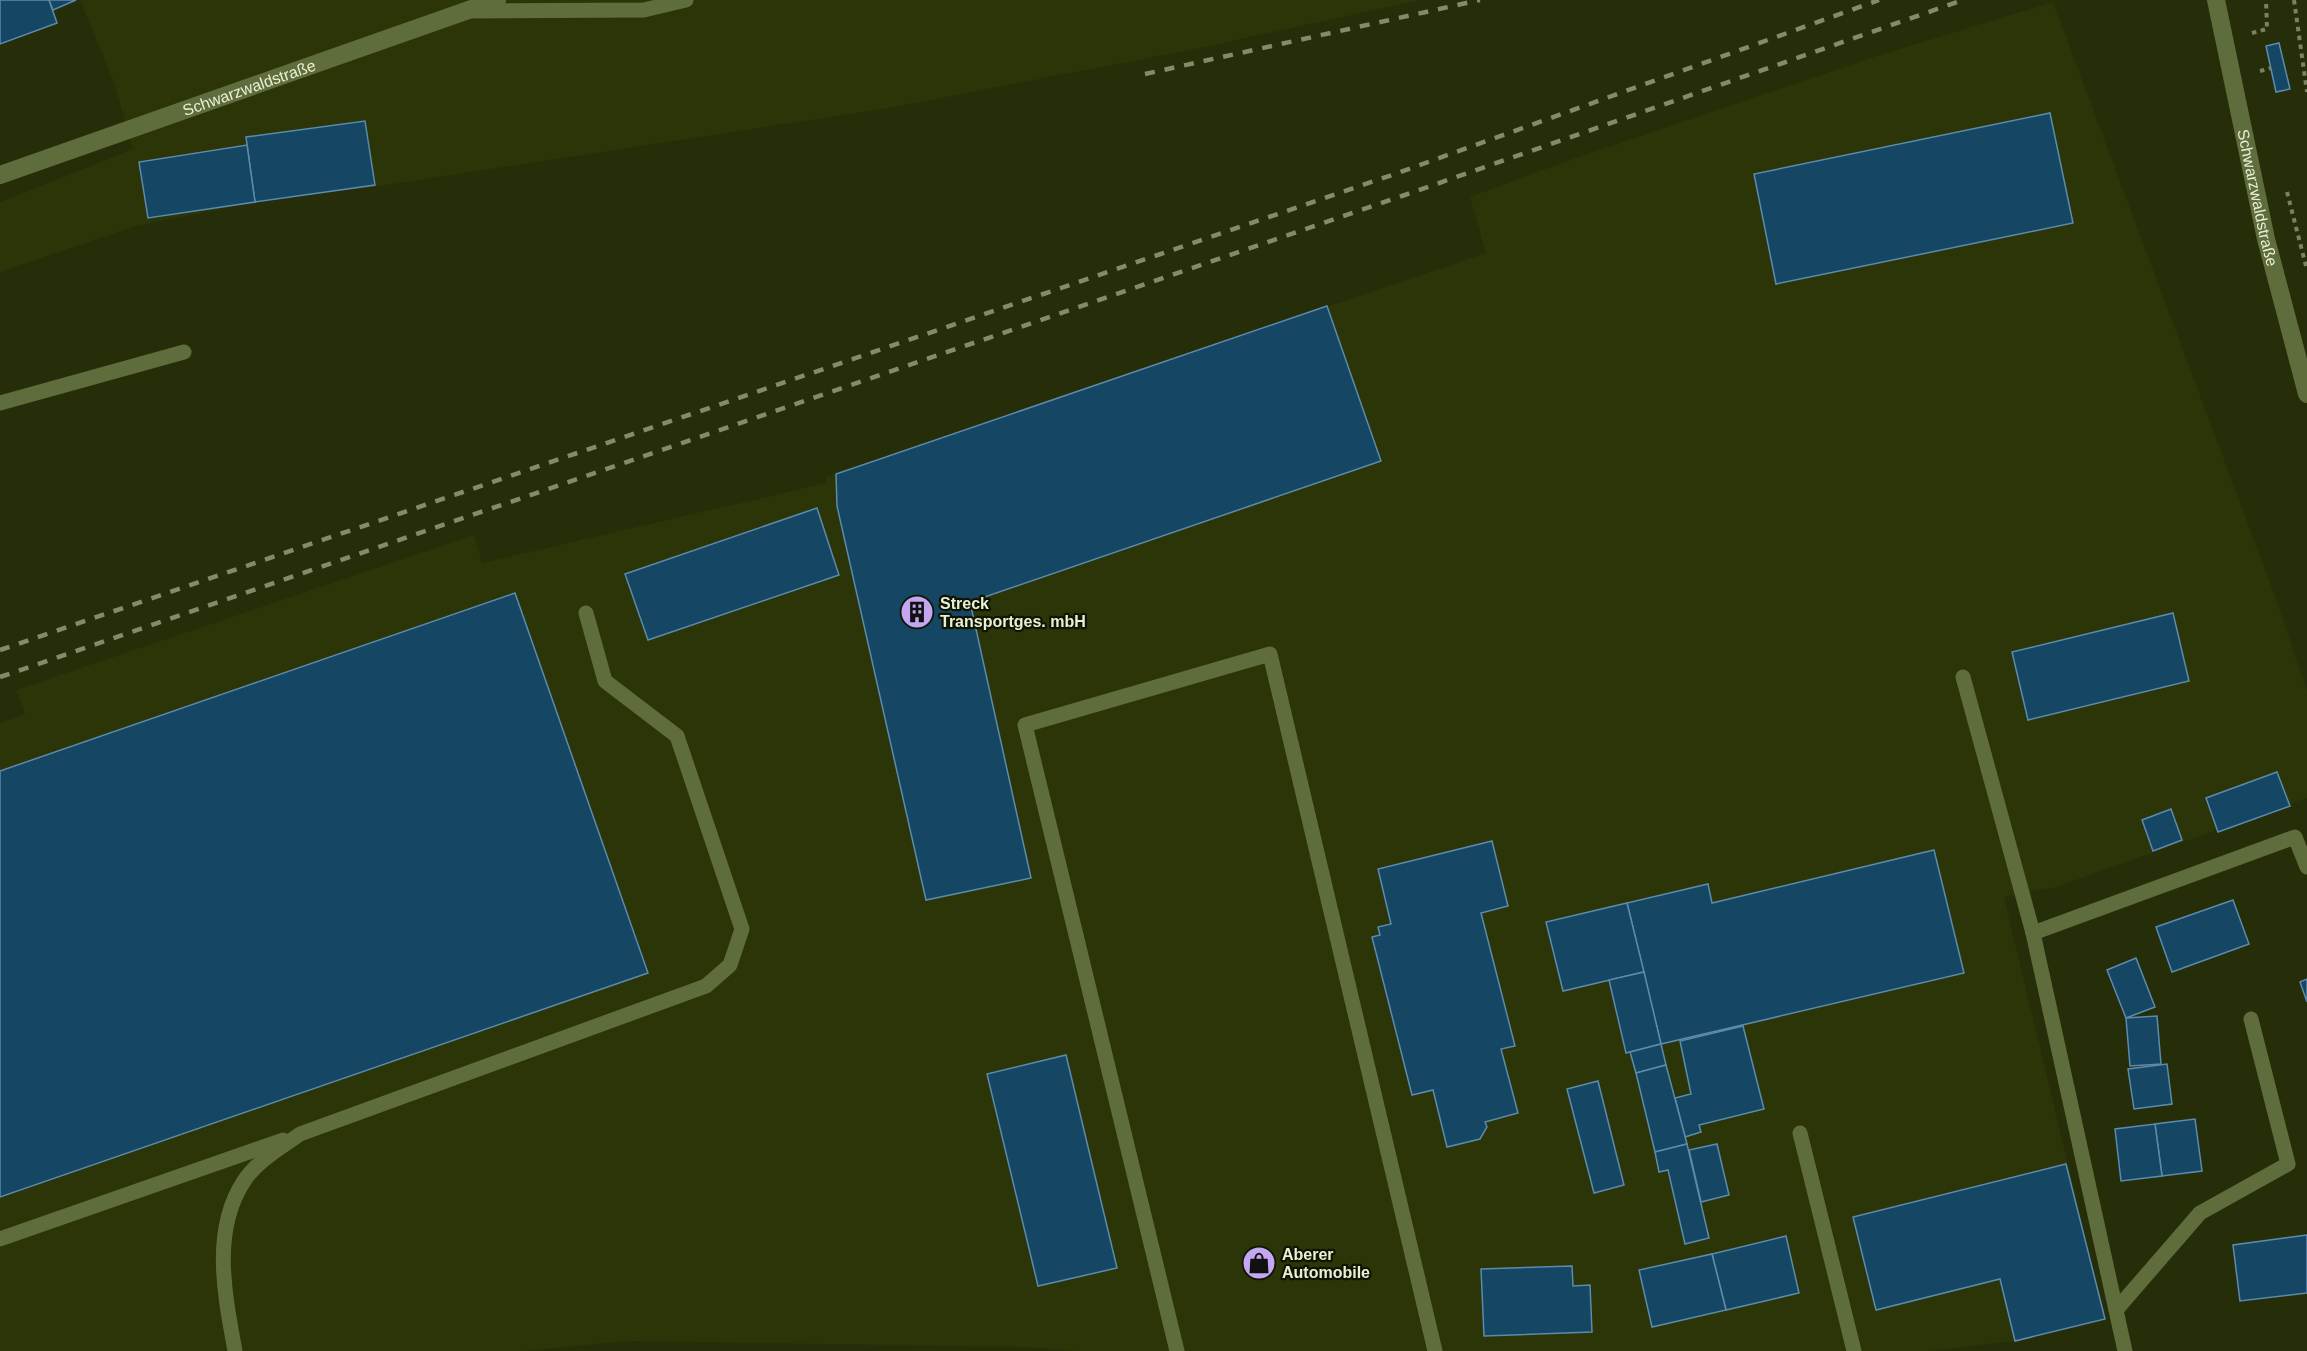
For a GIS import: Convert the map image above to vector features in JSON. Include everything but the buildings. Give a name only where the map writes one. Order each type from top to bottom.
[{"type":"main road","name":"Schwarzwaldstraße","points":[[0,175],[498,0]]},
{"type":"main road","name":"Schwarzwaldstraße","points":[[2216,0],[2266,239],[2307,394]]},
{"type":"lane","points":[[468,11],[644,10],[686,0]]},
{"type":"lane","points":[[0,403],[184,352]]},
{"type":"lane","points":[[0,1239],[300,1134],[673,999],[706,986],[730,965],[742,929],[677,736],[604,681],[586,613]]},
{"type":"lane","points":[[1178,1351],[1025,725],[1270,654],[1435,1351]]},
{"type":"lane","points":[[1963,677],[2033,933],[2125,1351]]},
{"type":"lane","points":[[2033,933],[2295,837],[2307,867]]},
{"type":"lane","points":[[2116,1310],[2200,1213],[2288,1164],[2251,1019]]},
{"type":"lane","points":[[1800,1133],[1854,1351]]},
{"type":"lane","points":[[235,1351],[223,1280],[223,1250],[231,1212],[244,1180],[271,1155],[300,1134]]},
{"type":"path","points":[[2266,0],[2267,28]]},
{"type":"path","points":[[2294,0],[2307,92]]},
{"type":"shaded area","points":[[80,0],[1420,0],[1200,48],[889,108],[393,184],[255,202],[136,226],[0,272],[0,202],[133,149],[114,83]]},
{"type":"shaded area","points":[[2053,2],[2276,599],[2307,691],[2307,798],[2056,887],[2004,897],[2105,1319],[2015,1341],[1931,1351],[1074,1351],[1024,1347],[629,1341],[524,1351],[0,1351],[0,723],[25,714],[16,690],[474,535],[482,563],[826,483],[826,477],[1486,253],[1470,197],[1570,160],[1877,56]]},
{"type":"railway","points":[[1145,74],[1480,0]]},
{"type":"railway","points":[[0,650],[1392,175],[1879,0]]},
{"type":"railway","points":[[0,677],[1402,196],[1963,0]]},
{"type":"place","name":"Streck Transportges. mbH","points":[[917,612]]},
{"type":"place","name":"Aberer Automobile","points":[[1259,1263]]}]
